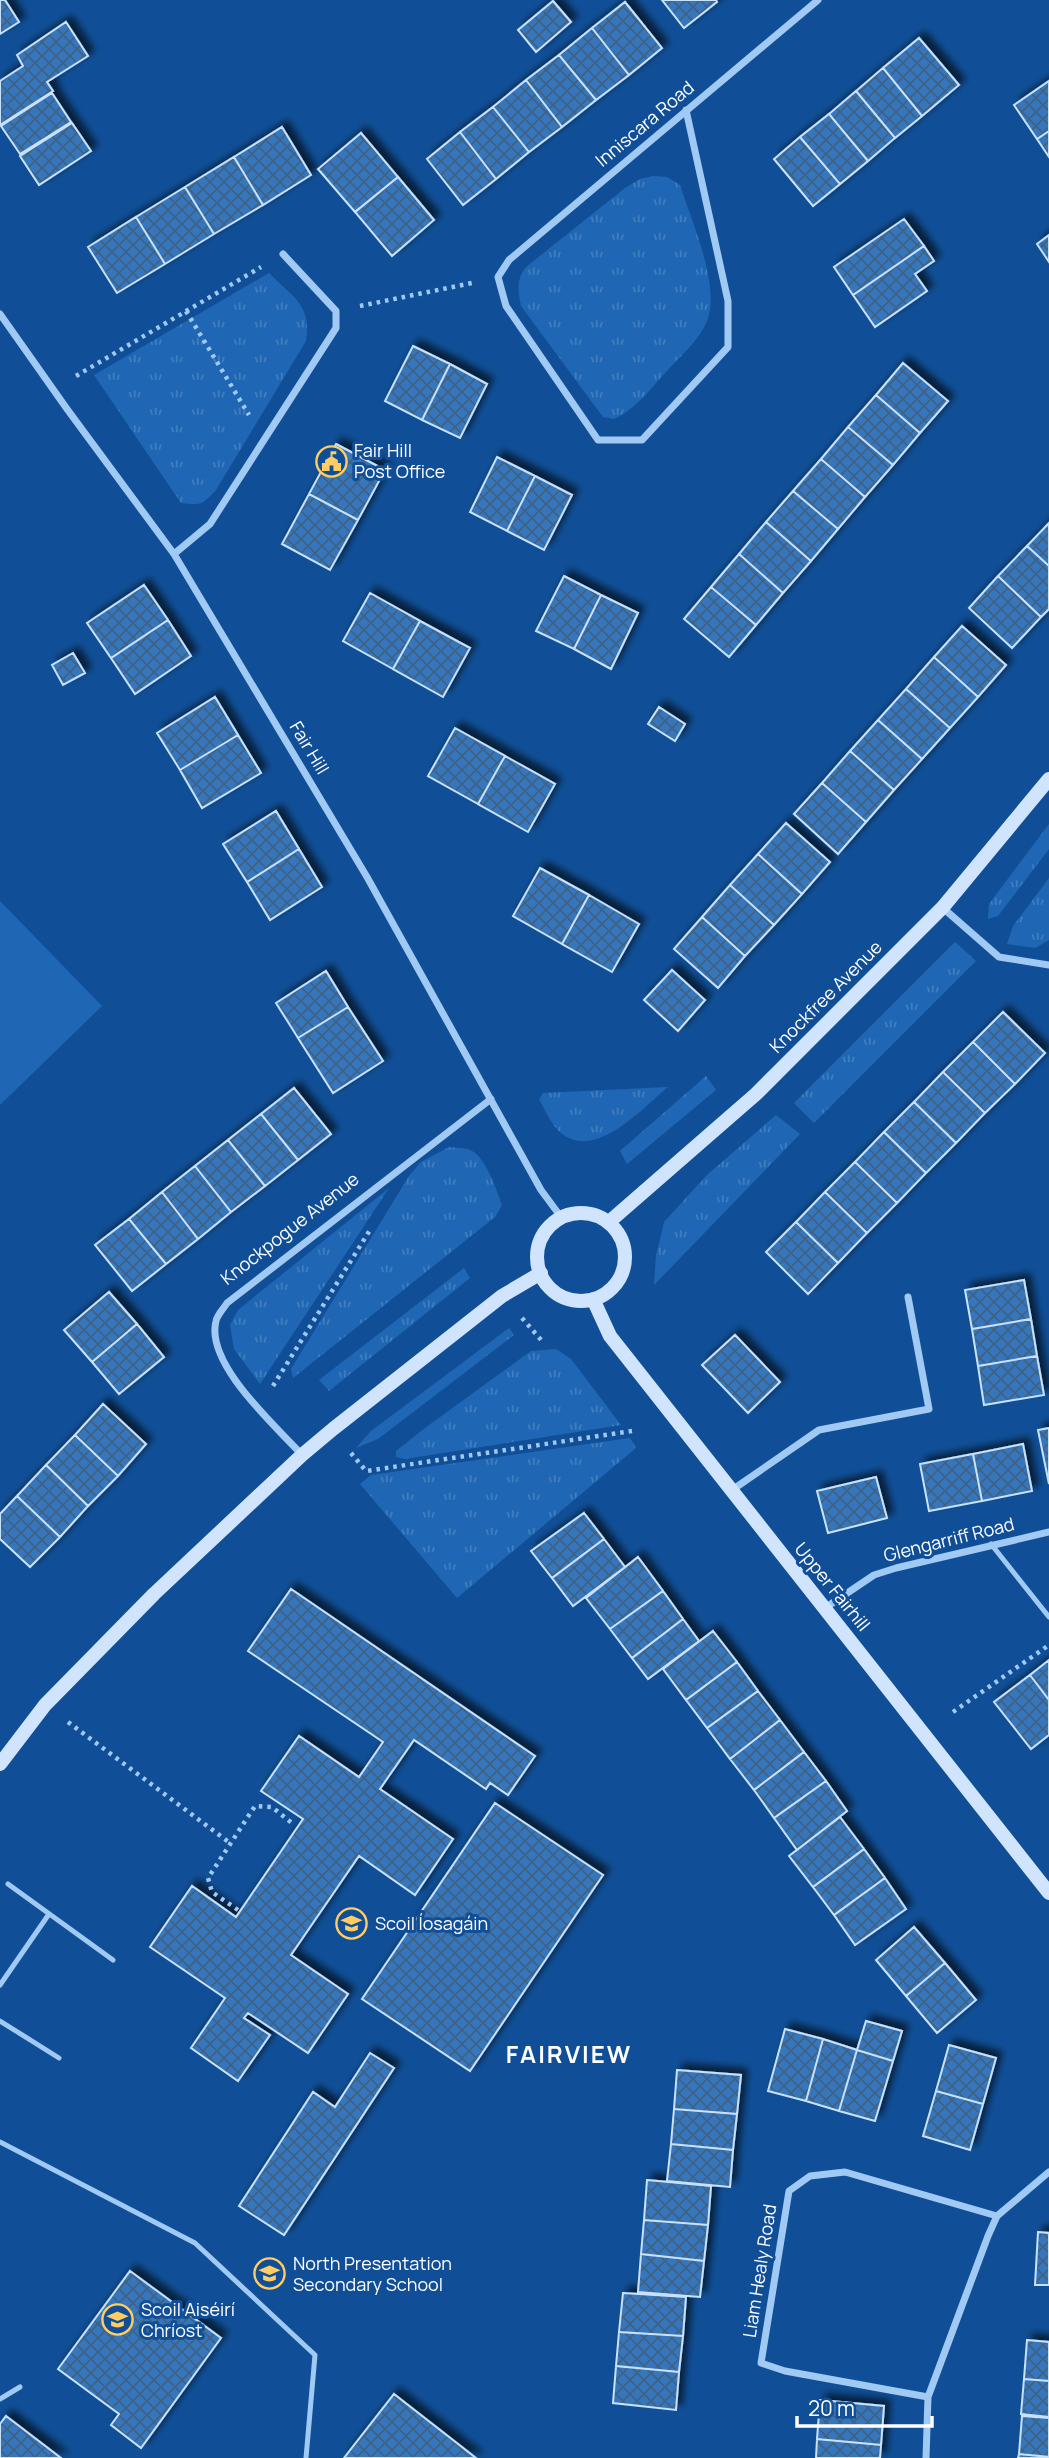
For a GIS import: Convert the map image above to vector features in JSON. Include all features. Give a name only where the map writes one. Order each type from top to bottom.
[{"type":"street","name":"Inniscara Road","points":[[498,277],[509,260],[818,0]]},
{"type":"street","points":[[498,277],[506,306],[597,440],[642,440],[728,347],[728,301],[686,110]]},
{"type":"street","points":[[174,554],[210,524],[336,328],[335,311],[283,254]]},
{"type":"street","name":"Fair Hill","points":[[0,314],[174,554],[368,877],[541,1190],[561,1217]]},
{"type":"street","name":"Knockfree Avenue","points":[[609,1222],[756,1094],[943,907],[1049,779]]},
{"type":"street","points":[[943,907],[999,957],[1049,965]]},
{"type":"street","name":"Knockpogue Avenue","points":[[302,1455],[235,1382],[222,1359],[216,1340],[216,1321],[227,1303],[491,1099]]},
{"type":"street","points":[[586,1213],[609,1222],[618,1233],[624,1245],[625,1259],[615,1285],[606,1294],[580,1301],[556,1293],[547,1284],[537,1261],[538,1248],[551,1225],[561,1217],[586,1213]]},
{"type":"street","points":[[0,1764],[45,1705],[154,1594],[302,1455],[502,1296],[541,1273]]},
{"type":"street","points":[[732,1490],[819,1430],[929,1409],[908,1297]]},
{"type":"street","name":"Upper Fairhill","points":[[593,1299],[610,1336],[1049,1893]]},
{"type":"street","name":"Glengarriff Road","points":[[825,1608],[874,1575],[991,1544],[1049,1532]]},
{"type":"street","name":"Liam Healy Road","points":[[928,2396],[785,2371],[761,2363],[789,2191],[810,2176],[845,2172],[998,2216]]},
{"type":"street","points":[[926,2458],[928,2396],[998,2216],[1049,2172]]},
{"type":"lane","points":[[991,1544],[1049,1618]]},
{"type":"lane","points":[[8,1884],[113,1960]]},
{"type":"lane","points":[[0,1986],[49,1914]]},
{"type":"lane","points":[[0,2021],[59,2058]]},
{"type":"lane","points":[[0,2143],[195,2243],[314,2355],[306,2458]]},
{"type":"lane","points":[[0,2399],[20,2387]]},
{"type":"path","points":[[53,389],[283,254]]},
{"type":"path","points":[[335,311],[498,277]]},
{"type":"path","points":[[186,311],[264,440]]},
{"type":"path","points":[[257,1405],[278,1379],[376,1220]]},
{"type":"path","points":[[366,1471],[632,1431]]},
{"type":"path","points":[[953,1712],[1049,1644]]},
{"type":"path","points":[[45,1705],[230,1843]]},
{"type":"path","points":[[238,1910],[212,1892],[208,1878],[230,1843],[255,1806],[272,1807],[293,1824]]},
{"type":"green space","points":[[667,177],[680,185],[708,272],[710,307],[707,321],[699,335],[642,398],[614,419],[603,417],[521,306],[519,281],[526,267],[625,188],[640,179]]},
{"type":"green space","points":[[269,273],[303,310],[307,328],[306,341],[216,490],[201,503],[181,503],[94,375]]},
{"type":"green space","points":[[1049,824],[1049,849],[998,916],[988,919],[989,904]]},
{"type":"green space","points":[[1049,878],[1049,940],[1035,948],[1007,944],[1013,926]]},
{"type":"green space","points":[[0,901],[102,1006],[0,1105]]},
{"type":"green space","points":[[955,942],[976,961],[814,1123],[794,1103]]},
{"type":"green space","points":[[706,1076],[716,1090],[627,1164],[620,1151]]},
{"type":"green space","points":[[668,1087],[614,1131],[584,1141],[569,1138],[555,1127],[539,1099],[543,1093]]},
{"type":"green space","points":[[776,1115],[800,1134],[654,1285],[656,1256],[664,1222],[707,1175]]},
{"type":"green space","points":[[449,1147],[470,1150],[482,1160],[502,1205],[495,1217],[293,1378],[291,1369],[409,1176],[421,1162]]},
{"type":"green space","points":[[389,1188],[260,1384],[234,1349],[230,1325],[238,1310]]},
{"type":"green space","points":[[464,1268],[470,1278],[329,1391],[319,1380]]},
{"type":"green space","points":[[509,1328],[514,1335],[378,1439],[356,1448],[371,1431]]},
{"type":"green space","points":[[556,1349],[571,1359],[621,1425],[405,1459],[396,1457],[396,1451],[425,1428],[531,1351]]},
{"type":"green space","points":[[630,1438],[636,1448],[457,1598],[360,1484],[371,1475]]},
{"type":"building","points":[[0,0],[5,0],[19,22],[0,34]]},
{"type":"building","points":[[662,0],[716,0],[717,2],[684,28]]},
{"type":"building","points":[[553,1],[571,22],[536,52],[518,30]]},
{"type":"building","points":[[625,2],[662,48],[629,75],[592,28]]},
{"type":"building","points":[[66,22],[88,56],[47,82],[53,91],[0,125],[0,81],[23,66],[17,55]]},
{"type":"building","points":[[592,28],[629,75],[596,100],[559,55]]},
{"type":"building","points":[[919,38],[959,85],[922,116],[883,68]]},
{"type":"building","points":[[559,55],[596,100],[562,127],[526,80]]},
{"type":"building","points":[[883,68],[922,116],[895,138],[856,91]]},
{"type":"building","points":[[526,80],[562,127],[529,152],[493,107]]},
{"type":"building","points":[[1049,81],[1049,131],[1037,139],[1014,105]]},
{"type":"building","points":[[856,91],[895,138],[868,161],[829,114]]},
{"type":"building","points":[[52,93],[71,122],[20,154],[1,126]]},
{"type":"building","points":[[493,107],[529,152],[496,179],[460,132]]},
{"type":"building","points":[[829,114],[868,161],[840,184],[800,137]]},
{"type":"building","points":[[72,123],[91,151],[39,185],[20,156]]},
{"type":"building","points":[[282,127],[311,175],[263,205],[234,157]]},
{"type":"building","points":[[1049,131],[1049,157],[1037,139]]},
{"type":"building","points":[[460,132],[496,179],[463,205],[427,159]]},
{"type":"building","points":[[361,133],[398,177],[355,212],[318,169]]},
{"type":"building","points":[[800,137],[840,184],[813,206],[774,159]]},
{"type":"building","points":[[234,157],[263,205],[214,234],[185,187]]},
{"type":"building","points":[[398,177],[434,220],[392,256],[355,212]]},
{"type":"building","points":[[185,187],[214,234],[165,264],[136,217]]},
{"type":"building","points":[[136,217],[165,264],[117,293],[88,247]]},
{"type":"building","points":[[904,219],[924,246],[853,295],[834,267]]},
{"type":"building","points":[[1049,235],[1049,262],[1037,244]]},
{"type":"building","points":[[924,246],[934,261],[915,274],[927,291],[875,327],[853,295]]},
{"type":"building","points":[[413,346],[450,364],[422,420],[385,401]]},
{"type":"building","points":[[903,363],[948,401],[920,433],[876,395]]},
{"type":"building","points":[[450,364],[487,384],[460,438],[422,420]]},
{"type":"building","points":[[876,395],[920,433],[893,465],[848,427]]},
{"type":"building","points":[[848,427],[893,465],[865,497],[821,459]]},
{"type":"building","points":[[336,444],[385,470],[358,520],[309,494]]},
{"type":"building","points":[[497,457],[535,476],[507,531],[470,512]]},
{"type":"building","points":[[821,459],[865,497],[838,529],[793,491]]},
{"type":"building","points":[[535,476],[572,495],[544,550],[507,531]]},
{"type":"building","points":[[793,491],[838,529],[811,561],[766,522]]},
{"type":"building","points":[[309,494],[358,520],[330,570],[282,544]]},
{"type":"building","points":[[766,522],[811,561],[783,593],[739,554]]},
{"type":"building","points":[[1049,523],[1049,566],[1027,546]]},
{"type":"building","points":[[1027,546],[1049,566],[1049,609],[1041,617],[998,576]]},
{"type":"building","points":[[739,554],[783,593],[756,625],[711,587]]},
{"type":"building","points":[[564,576],[601,595],[574,649],[536,631]]},
{"type":"building","points":[[998,576],[1041,617],[1012,648],[969,608]]},
{"type":"building","points":[[144,585],[168,620],[111,658],[87,623]]},
{"type":"building","points":[[711,587],[756,625],[729,657],[684,619]]},
{"type":"building","points":[[370,593],[420,621],[393,669],[343,641]]},
{"type":"building","points":[[601,595],[638,613],[611,669],[574,649]]},
{"type":"building","points":[[168,620],[191,656],[135,694],[111,658]]},
{"type":"building","points":[[420,621],[470,648],[443,697],[393,669]]},
{"type":"building","points":[[962,626],[1006,665],[978,697],[934,657]]},
{"type":"building","points":[[73,653],[85,673],[63,685],[52,665]]},
{"type":"building","points":[[934,657],[978,697],[950,728],[906,689]]},
{"type":"building","points":[[906,689],[950,728],[922,759],[878,720]]},
{"type":"building","points":[[215,697],[238,735],[180,770],[157,733]]},
{"type":"building","points":[[659,707],[685,724],[675,741],[648,724]]},
{"type":"building","points":[[878,720],[922,759],[894,790],[850,751]]},
{"type":"building","points":[[455,728],[505,756],[478,804],[428,776]]},
{"type":"building","points":[[238,735],[261,773],[202,808],[180,770]]},
{"type":"building","points":[[850,751],[894,790],[866,822],[822,783]]},
{"type":"building","points":[[505,756],[555,784],[528,832],[478,804]]},
{"type":"building","points":[[822,783],[866,822],[838,854],[794,814]]},
{"type":"building","points":[[276,811],[299,849],[247,882],[223,844]]},
{"type":"building","points":[[786,823],[830,862],[802,894],[758,854]]},
{"type":"building","points":[[299,849],[322,887],[270,920],[247,882]]},
{"type":"building","points":[[758,854],[802,894],[774,925],[730,885]]},
{"type":"building","points":[[540,868],[589,895],[562,944],[513,916]]},
{"type":"building","points":[[730,885],[774,925],[745,956],[702,917]]},
{"type":"building","points":[[589,895],[639,924],[612,972],[562,944]]},
{"type":"building","points":[[702,917],[745,956],[718,988],[674,949]]},
{"type":"building","points":[[672,970],[705,1000],[678,1031],[644,1000]]},
{"type":"building","points":[[326,971],[348,1007],[298,1038],[276,1003]]},
{"type":"building","points":[[348,1007],[383,1061],[333,1093],[298,1038]]},
{"type":"building","points":[[1003,1012],[1045,1053],[1015,1084],[973,1042]]},
{"type":"building","points":[[973,1042],[1015,1084],[985,1113],[943,1072]]},
{"type":"building","points":[[943,1072],[985,1113],[956,1143],[914,1102]]},
{"type":"building","points":[[294,1088],[331,1134],[298,1160],[261,1114]]},
{"type":"building","points":[[914,1102],[956,1143],[926,1173],[884,1132]]},
{"type":"building","points":[[261,1114],[298,1160],[265,1186],[228,1140]]},
{"type":"building","points":[[884,1132],[926,1173],[897,1203],[855,1162]]},
{"type":"building","points":[[228,1140],[265,1186],[231,1212],[195,1166]]},
{"type":"building","points":[[855,1162],[897,1203],[867,1233],[825,1192]]},
{"type":"building","points":[[195,1166],[231,1212],[198,1239],[162,1192]]},
{"type":"building","points":[[162,1192],[198,1239],[166,1264],[129,1219]]},
{"type":"building","points":[[825,1192],[867,1233],[838,1263],[796,1222]]},
{"type":"building","points":[[129,1219],[166,1264],[132,1291],[95,1245]]},
{"type":"building","points":[[796,1222],[838,1263],[808,1294],[766,1252]]},
{"type":"building","points":[[1024,1280],[1031,1319],[972,1329],[965,1290]]},
{"type":"building","points":[[109,1292],[137,1324],[92,1362],[64,1330]]},
{"type":"building","points":[[1031,1319],[1037,1356],[978,1366],[972,1329]]},
{"type":"building","points":[[137,1324],[164,1357],[119,1394],[92,1362]]},
{"type":"building","points":[[735,1335],[780,1382],[748,1413],[702,1365]]},
{"type":"building","points":[[1037,1356],[1044,1395],[984,1405],[978,1366]]},
{"type":"building","points":[[103,1404],[146,1444],[118,1476],[75,1435]]},
{"type":"building","points":[[1049,1428],[1049,1484],[1038,1430]]},
{"type":"building","points":[[75,1435],[118,1476],[88,1506],[46,1465]]},
{"type":"building","points":[[1023,1444],[1032,1491],[982,1501],[973,1454]]},
{"type":"building","points":[[973,1454],[982,1501],[929,1511],[920,1464]]},
{"type":"building","points":[[46,1465],[88,1506],[60,1537],[17,1496]]},
{"type":"building","points":[[876,1477],[887,1518],[828,1533],[817,1491]]},
{"type":"building","points":[[17,1496],[60,1537],[30,1567],[0,1539],[0,1514]]},
{"type":"building","points":[[584,1513],[604,1539],[552,1578],[531,1551]]},
{"type":"building","points":[[604,1539],[625,1567],[573,1606],[552,1578]]},
{"type":"building","points":[[638,1557],[663,1591],[610,1629],[586,1598]]},
{"type":"building","points":[[291,1589],[535,1756],[508,1795],[490,1783],[486,1789],[414,1740],[380,1789],[453,1839],[415,1895],[359,1856],[291,1955],[348,1994],[308,2053],[248,2013],[244,2018],[270,2035],[238,2081],[191,2048],[225,1998],[150,1947],[192,1886],[236,1917],[303,1819],[261,1791],[299,1736],[359,1777],[383,1742],[248,1651]]},
{"type":"building","points":[[663,1591],[683,1619],[632,1658],[610,1629]]},
{"type":"building","points":[[683,1619],[699,1641],[648,1679],[632,1658]]},
{"type":"building","points":[[713,1631],[737,1662],[686,1700],[663,1669]]},
{"type":"building","points":[[1049,1660],[1049,1700],[1030,1675]]},
{"type":"building","points":[[737,1662],[758,1691],[707,1728],[686,1700]]},
{"type":"building","points":[[1030,1675],[1049,1700],[1049,1735],[1031,1749],[994,1702]]},
{"type":"building","points":[[758,1691],[780,1720],[730,1759],[707,1728]]},
{"type":"building","points":[[780,1720],[804,1752],[754,1790],[730,1759]]},
{"type":"building","points":[[804,1752],[826,1781],[774,1818],[754,1790]]},
{"type":"building","points":[[826,1781],[847,1811],[797,1850],[774,1818]]},
{"type":"building","points":[[495,1803],[603,1875],[470,2071],[362,1999]]},
{"type":"building","points":[[840,1817],[864,1849],[813,1887],[789,1856]]},
{"type":"building","points":[[864,1849],[885,1878],[834,1915],[813,1887]]},
{"type":"building","points":[[885,1878],[906,1909],[855,1945],[834,1915]]},
{"type":"building","points":[[914,1927],[945,1963],[906,1996],[876,1960]]},
{"type":"building","points":[[945,1963],[976,2000],[937,2033],[906,1996]]},
{"type":"building","points":[[866,2021],[902,2031],[893,2061],[857,2050]]},
{"type":"building","points":[[785,2029],[823,2039],[806,2101],[768,2091]]},
{"type":"building","points":[[823,2039],[857,2050],[839,2111],[806,2101]]},
{"type":"building","points":[[949,2045],[996,2058],[983,2104],[936,2091]]},
{"type":"building","points":[[857,2050],[893,2061],[875,2121],[839,2111]]},
{"type":"building","points":[[370,2053],[394,2068],[284,2235],[239,2206],[313,2092],[335,2107]]},
{"type":"building","points":[[677,2070],[741,2075],[737,2114],[674,2109]]},
{"type":"building","points":[[936,2091],[983,2104],[970,2150],[923,2136]]},
{"type":"building","points":[[674,2109],[737,2114],[733,2150],[671,2144]]},
{"type":"building","points":[[671,2144],[733,2150],[730,2187],[667,2181]]},
{"type":"building","points":[[647,2180],[711,2186],[708,2225],[644,2220]]},
{"type":"building","points":[[644,2220],[708,2225],[704,2261],[641,2254]]},
{"type":"building","points":[[1038,2232],[1049,2233],[1049,2285],[1035,2285]]},
{"type":"building","points":[[641,2254],[704,2261],[700,2297],[638,2292]]},
{"type":"building","points":[[130,2271],[221,2338],[141,2448],[111,2425],[119,2414],[58,2369]]},
{"type":"building","points":[[623,2293],[686,2297],[683,2336],[619,2332]]},
{"type":"building","points":[[619,2332],[683,2336],[679,2372],[616,2366]]},
{"type":"building","points":[[1027,2340],[1049,2342],[1049,2381],[1024,2379]]},
{"type":"building","points":[[616,2366],[679,2372],[676,2410],[613,2403]]},
{"type":"building","points":[[1024,2379],[1049,2381],[1049,2417],[1021,2414]]},
{"type":"building","points":[[394,2394],[476,2458],[344,2458]]},
{"type":"building","points":[[820,2400],[884,2406],[881,2445],[817,2439]]},
{"type":"building","points":[[6,2416],[61,2458],[0,2458],[0,2424]]},
{"type":"building","points":[[1022,2416],[1049,2418],[1049,2457],[1019,2454]]},
{"type":"building","points":[[817,2439],[881,2445],[880,2458],[816,2458]]},
{"type":"building","points":[[1019,2454],[1049,2457],[1049,2458],[1018,2458]]},
{"type":"place","name":"Fair Hill Post Office","points":[[331,461]]},
{"type":"place","name":"Scoil Íosagáin","points":[[352,1924]]},
{"type":"place","name":"North Presentation Secondary School","points":[[270,2274]]},
{"type":"place","name":"Scoil Aiséirí Chríost","points":[[118,2320]]},
{"type":"district","name":"FAIRVIEW","points":[[569,2055]]}]
